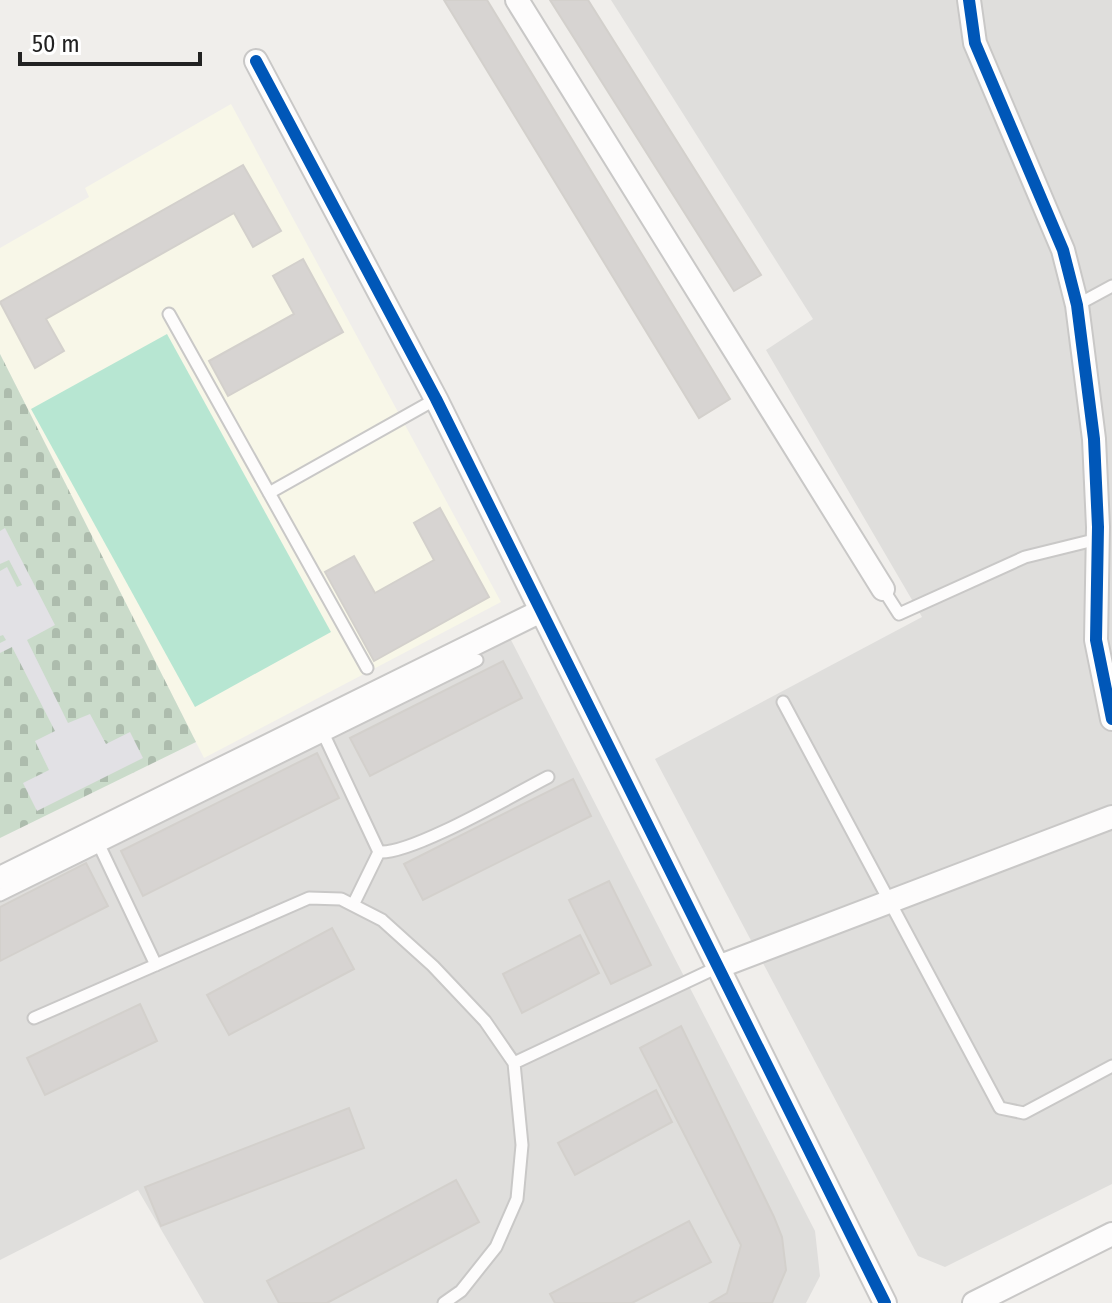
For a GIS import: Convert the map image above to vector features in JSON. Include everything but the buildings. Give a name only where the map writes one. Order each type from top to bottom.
[{"type":"street","points":[[517,0],[883,589]]},
{"type":"street","points":[[969,0],[975,43],[1063,250],[1077,305],[1094,439],[1098,539],[1096,640],[1112,719]]},
{"type":"street","points":[[256,61],[436,399],[885,1303]]},
{"type":"street","points":[[0,878],[541,611]]},
{"type":"street","points":[[718,967],[1112,817]]},
{"type":"street","points":[[974,1303],[1112,1234]]},
{"type":"lane","points":[[1077,305],[1112,286]]},
{"type":"lane","points":[[169,314],[367,668]]},
{"type":"lane","points":[[269,493],[436,399]]},
{"type":"lane","points":[[883,589],[899,614],[1025,557],[1098,539]]},
{"type":"lane","points":[[0,895],[477,660]]},
{"type":"lane","points":[[783,702],[1000,1108],[1024,1113],[1112,1066]]},
{"type":"lane","points":[[324,735],[379,852]]},
{"type":"lane","points":[[379,852],[390,853],[414,845],[548,777]]},
{"type":"lane","points":[[100,847],[156,965]]},
{"type":"lane","points":[[353,905],[379,852]]},
{"type":"lane","points":[[34,1018],[309,898],[341,899],[382,920],[433,966],[485,1021],[514,1063],[522,1145],[517,1199],[496,1247],[461,1291],[444,1303]]},
{"type":"lane","points":[[514,1063],[718,967]]},
{"type":"shaded area","points":[[611,0],[1112,0],[1112,1184],[945,1267],[918,1256],[655,759],[922,617],[766,350],[813,319]]},
{"type":"shaded area","points":[[231,104],[501,602],[204,758],[0,354],[0,248],[89,197],[85,188]]},
{"type":"shaded area","points":[[5,528],[55,625],[27,640],[68,723],[90,714],[106,744],[130,732],[143,758],[37,811],[23,783],[49,770],[35,741],[55,731],[12,647],[0,653],[0,643],[6,640],[3,635],[0,636],[0,571],[7,567],[17,587],[22,585],[9,560],[0,564],[0,531]]},
{"type":"shaded area","points":[[510,638],[815,1231],[820,1276],[806,1303],[204,1303],[138,1190],[0,1260],[0,889]]},
{"type":"green space","points":[[167,334],[331,632],[195,707],[31,409]]},
{"type":"green space","points":[[0,354],[196,742],[0,838]]},
{"type":"cycle path","points":[[969,0],[975,43],[1063,250],[1077,305],[1094,439],[1098,527],[1096,640],[1112,719]]},
{"type":"cycle path","points":[[256,61],[436,399],[885,1303]]}]
